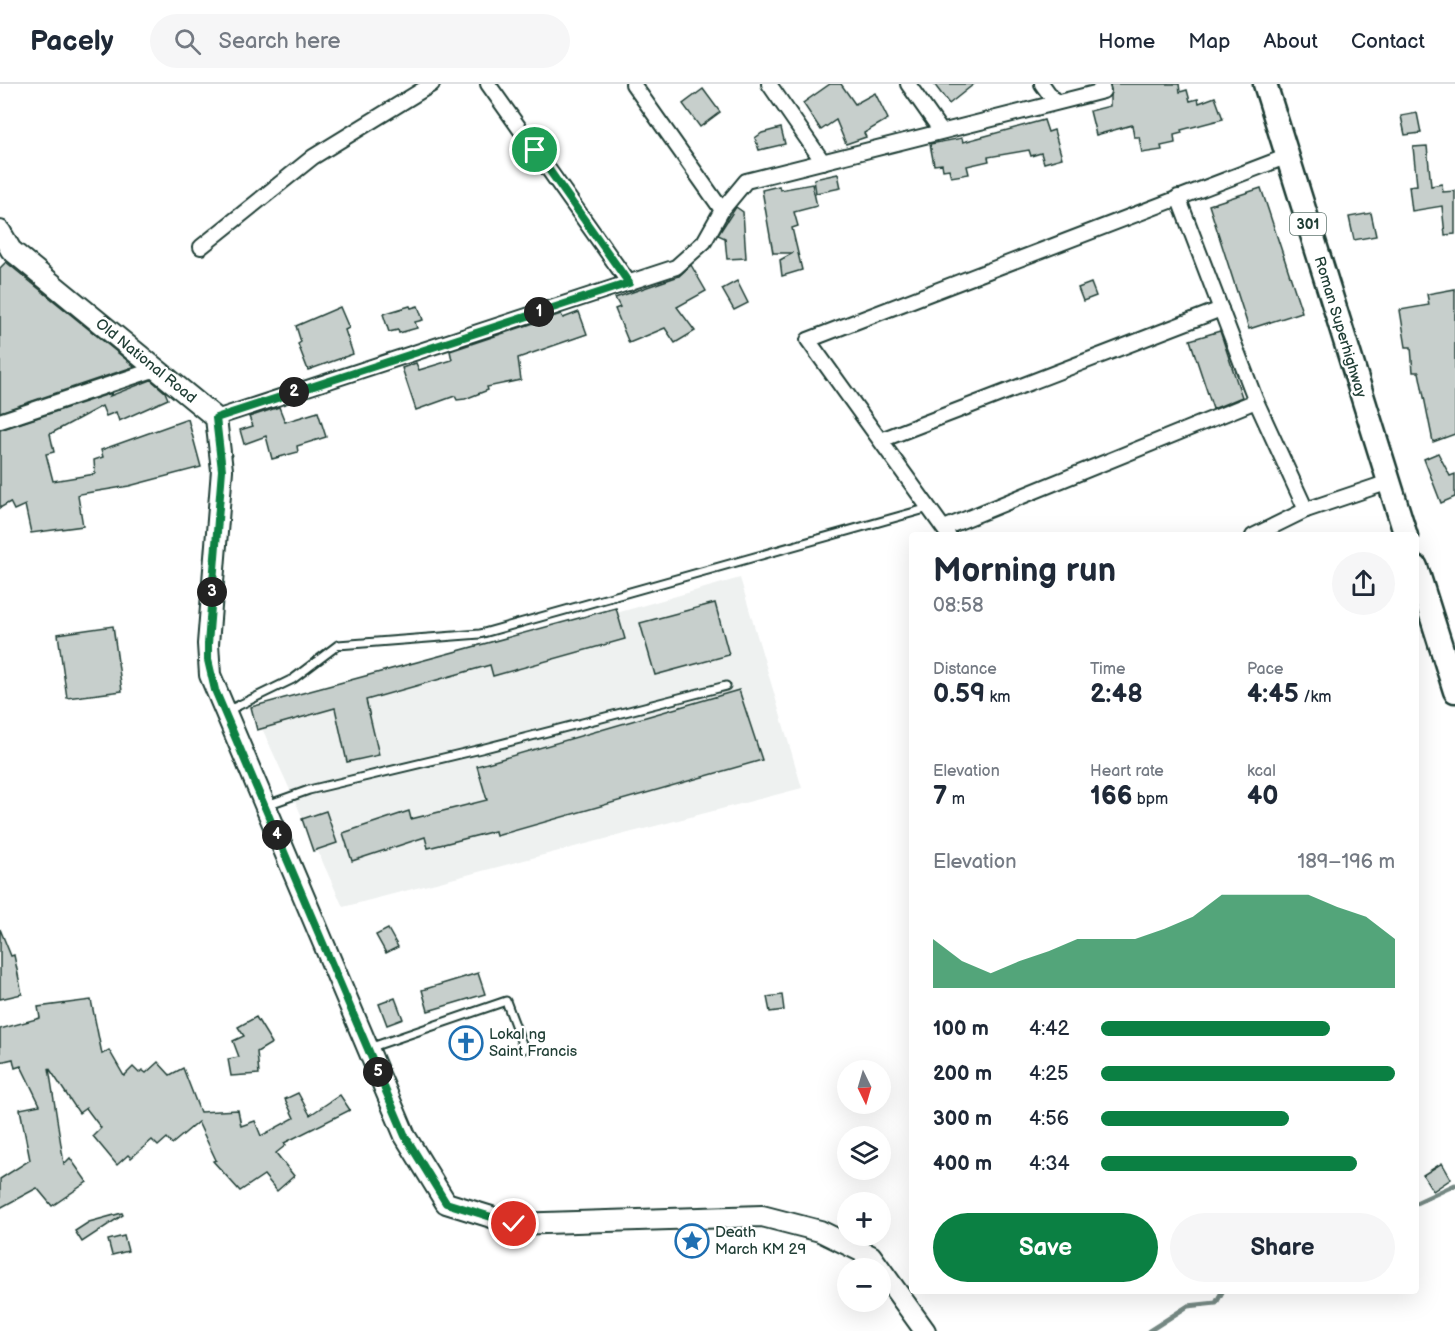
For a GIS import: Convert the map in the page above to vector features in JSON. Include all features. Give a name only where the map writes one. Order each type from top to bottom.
[{"type":"main road","name":"Roman Superhighway","points":[[1264,84],[1405,532]]},
{"type":"main road","name":"Old National Road","points":[[0,231],[11,250],[216,418]]},
{"type":"main road","points":[[216,418],[222,470],[208,660],[210,675],[405,1136],[446,1203],[514,1224],[762,1216],[820,1231],[871,1256],[925,1331]]},
{"type":"main road","points":[[1419,577],[1455,691]]},
{"type":"street","points":[[201,247],[313,157],[432,84]]},
{"type":"street","points":[[488,84],[629,283]]},
{"type":"street","points":[[633,84],[722,210]]},
{"type":"street","points":[[769,84],[823,162]]},
{"type":"street","points":[[908,84],[941,131]]},
{"type":"street","points":[[1042,84],[1055,102]]},
{"type":"street","points":[[216,418],[676,267],[704,242],[722,210],[746,181],[1103,91],[1101,84]]},
{"type":"street","points":[[1256,400],[946,532],[808,339],[1288,156]]},
{"type":"street","points":[[1178,197],[1256,400],[1306,510]]},
{"type":"street","points":[[881,440],[1221,309]]},
{"type":"street","points":[[0,421],[156,369]]},
{"type":"street","points":[[1261,532],[1306,510],[1389,482]]},
{"type":"lane","points":[[225,712],[293,679],[338,645],[480,634],[929,508]]},
{"type":"lane","points":[[264,806],[309,789],[481,749],[726,686]]},
{"type":"lane","points":[[368,1048],[506,1001],[524,1048]]},
{"type":"shaded area","points":[[740,578],[802,788],[343,907],[256,715]]},
{"type":"building","points":[[830,84],[841,84],[855,104],[875,93],[888,119],[864,133],[866,137],[846,144],[836,120],[821,130],[803,103]]},
{"type":"building","points":[[934,84],[974,84],[949,104]]},
{"type":"building","points":[[1110,84],[1179,84],[1180,92],[1187,90],[1190,101],[1198,99],[1199,103],[1215,97],[1223,119],[1181,130],[1182,133],[1174,135],[1175,143],[1161,146],[1162,150],[1142,153],[1139,137],[1134,137],[1132,125],[1096,135],[1090,111],[1110,106]]},
{"type":"building","points":[[703,89],[720,112],[700,127],[683,104]]},
{"type":"building","points":[[1417,113],[1421,133],[1405,135],[1401,116]]},
{"type":"building","points":[[1044,120],[1048,132],[1054,130],[1062,158],[1044,163],[1041,153],[1031,156],[1029,150],[988,157],[989,161],[967,166],[969,174],[951,177],[949,169],[943,170],[942,164],[934,165],[930,144],[962,138],[963,142]]},
{"type":"building","points":[[781,128],[785,144],[759,150],[755,138],[762,133]]},
{"type":"building","points":[[1427,146],[1431,186],[1442,184],[1443,192],[1455,191],[1455,234],[1445,235],[1442,206],[1412,211],[1409,186],[1417,185],[1413,147]]},
{"type":"building","points":[[838,174],[841,188],[816,193],[814,179]]},
{"type":"building","points":[[812,184],[817,206],[794,212],[798,226],[792,228],[802,270],[782,276],[780,260],[793,253],[773,253],[762,190],[779,186],[780,190]]},
{"type":"building","points":[[1261,188],[1302,312],[1249,329],[1209,205]]},
{"type":"building","points":[[736,207],[743,212],[746,258],[727,259],[725,238],[718,235]]},
{"type":"building","points":[[1371,213],[1376,236],[1354,240],[1349,217]]},
{"type":"building","points":[[6,262],[134,366],[0,412],[0,268]]},
{"type":"building","points":[[691,265],[706,291],[677,307],[695,331],[675,343],[665,328],[629,343],[615,309],[620,307],[615,298],[679,276]]},
{"type":"building","points":[[737,281],[748,303],[734,310],[722,289]]},
{"type":"building","points":[[1091,283],[1096,296],[1083,301],[1078,288]]},
{"type":"building","points":[[1455,289],[1455,434],[1433,442],[1419,372],[1413,372],[1411,347],[1406,347],[1400,310],[1429,305],[1427,294]]},
{"type":"building","points":[[410,306],[411,308],[418,306],[423,320],[415,322],[417,328],[399,333],[398,330],[389,332],[383,314]]},
{"type":"building","points":[[340,307],[349,328],[345,330],[353,354],[308,370],[298,344],[301,342],[296,326]]},
{"type":"building","points":[[579,312],[587,334],[518,358],[521,380],[487,387],[488,390],[465,399],[457,400],[455,396],[416,410],[402,368],[416,363],[419,370],[452,360],[450,351],[561,314],[563,318]]},
{"type":"building","points":[[1220,331],[1242,397],[1213,409],[1190,340]]},
{"type":"building","points":[[151,380],[165,392],[168,399],[119,421],[116,412],[106,416],[102,406],[50,434],[54,452],[46,454],[53,481],[95,474],[94,460],[103,457],[101,450],[188,419],[201,467],[129,486],[80,494],[78,496],[83,526],[31,533],[25,505],[14,510],[10,502],[0,508],[0,430],[112,393],[110,396]]},
{"type":"building","points":[[279,407],[285,422],[318,412],[326,437],[297,446],[298,452],[272,459],[266,436],[244,444],[240,430],[253,426],[249,417]]},
{"type":"building","points":[[1438,453],[1450,476],[1455,474],[1455,497],[1441,503],[1424,459]]},
{"type":"building","points":[[715,603],[729,655],[655,675],[640,623]]},
{"type":"building","points":[[616,608],[625,639],[493,676],[490,665],[366,700],[379,755],[347,762],[335,708],[257,730],[251,707]]},
{"type":"building","points":[[113,626],[122,691],[67,698],[58,634]]},
{"type":"building","points":[[739,690],[762,760],[496,836],[495,831],[428,848],[425,837],[352,861],[343,833],[409,811],[411,819],[487,800],[477,766]]},
{"type":"building","points":[[326,811],[337,843],[313,851],[302,819]]},
{"type":"building","points":[[0,929],[11,956],[14,955],[22,994],[0,999]]},
{"type":"building","points":[[388,929],[398,947],[386,953],[376,935]]},
{"type":"building","points":[[478,973],[485,994],[428,1011],[422,990]]},
{"type":"building","points":[[782,995],[784,1010],[770,1012],[767,997]]},
{"type":"building","points":[[395,998],[403,1019],[387,1025],[379,1004]]},
{"type":"building","points":[[91,1000],[102,1054],[109,1050],[124,1076],[133,1067],[139,1073],[142,1070],[146,1073],[158,1062],[170,1075],[183,1068],[200,1112],[238,1110],[241,1126],[255,1121],[261,1136],[294,1118],[285,1099],[298,1093],[310,1115],[340,1095],[350,1110],[284,1143],[286,1145],[276,1153],[294,1176],[277,1191],[264,1175],[240,1191],[213,1161],[216,1160],[198,1122],[172,1144],[167,1138],[158,1146],[152,1140],[131,1158],[128,1155],[117,1165],[93,1136],[101,1128],[86,1108],[79,1113],[49,1068],[64,1164],[70,1158],[87,1182],[52,1206],[37,1188],[0,1208],[0,1179],[30,1160],[20,1109],[40,1105],[21,1066],[15,1068],[13,1059],[0,1062],[0,1029],[40,1018],[38,1007]]},
{"type":"building","points":[[256,1017],[272,1043],[257,1052],[259,1074],[231,1076],[228,1059],[239,1057],[233,1041],[244,1036],[238,1027]]},
{"type":"building","points":[[1442,1163],[1451,1179],[1433,1191],[1423,1175]]},
{"type":"building","points":[[122,1213],[123,1215],[82,1242],[75,1231],[89,1222]]},
{"type":"building","points":[[124,1236],[128,1251],[112,1255],[108,1240]]},
{"type":"waterway","points":[[1419,1202],[1455,1185]]},
{"type":"waterway","points":[[1149,1331],[1188,1306],[1216,1303],[1221,1294]]},
{"type":"place","name":"Lokal ng Saint Francis","points":[[466,1043]]},
{"type":"place","name":"Death March KM 29","points":[[692,1241]]},
{"type":"route","points":[[514,1224],[446,1203],[405,1136],[215,690],[210,675],[208,644],[222,470],[216,418],[629,283],[535,150]]}]
